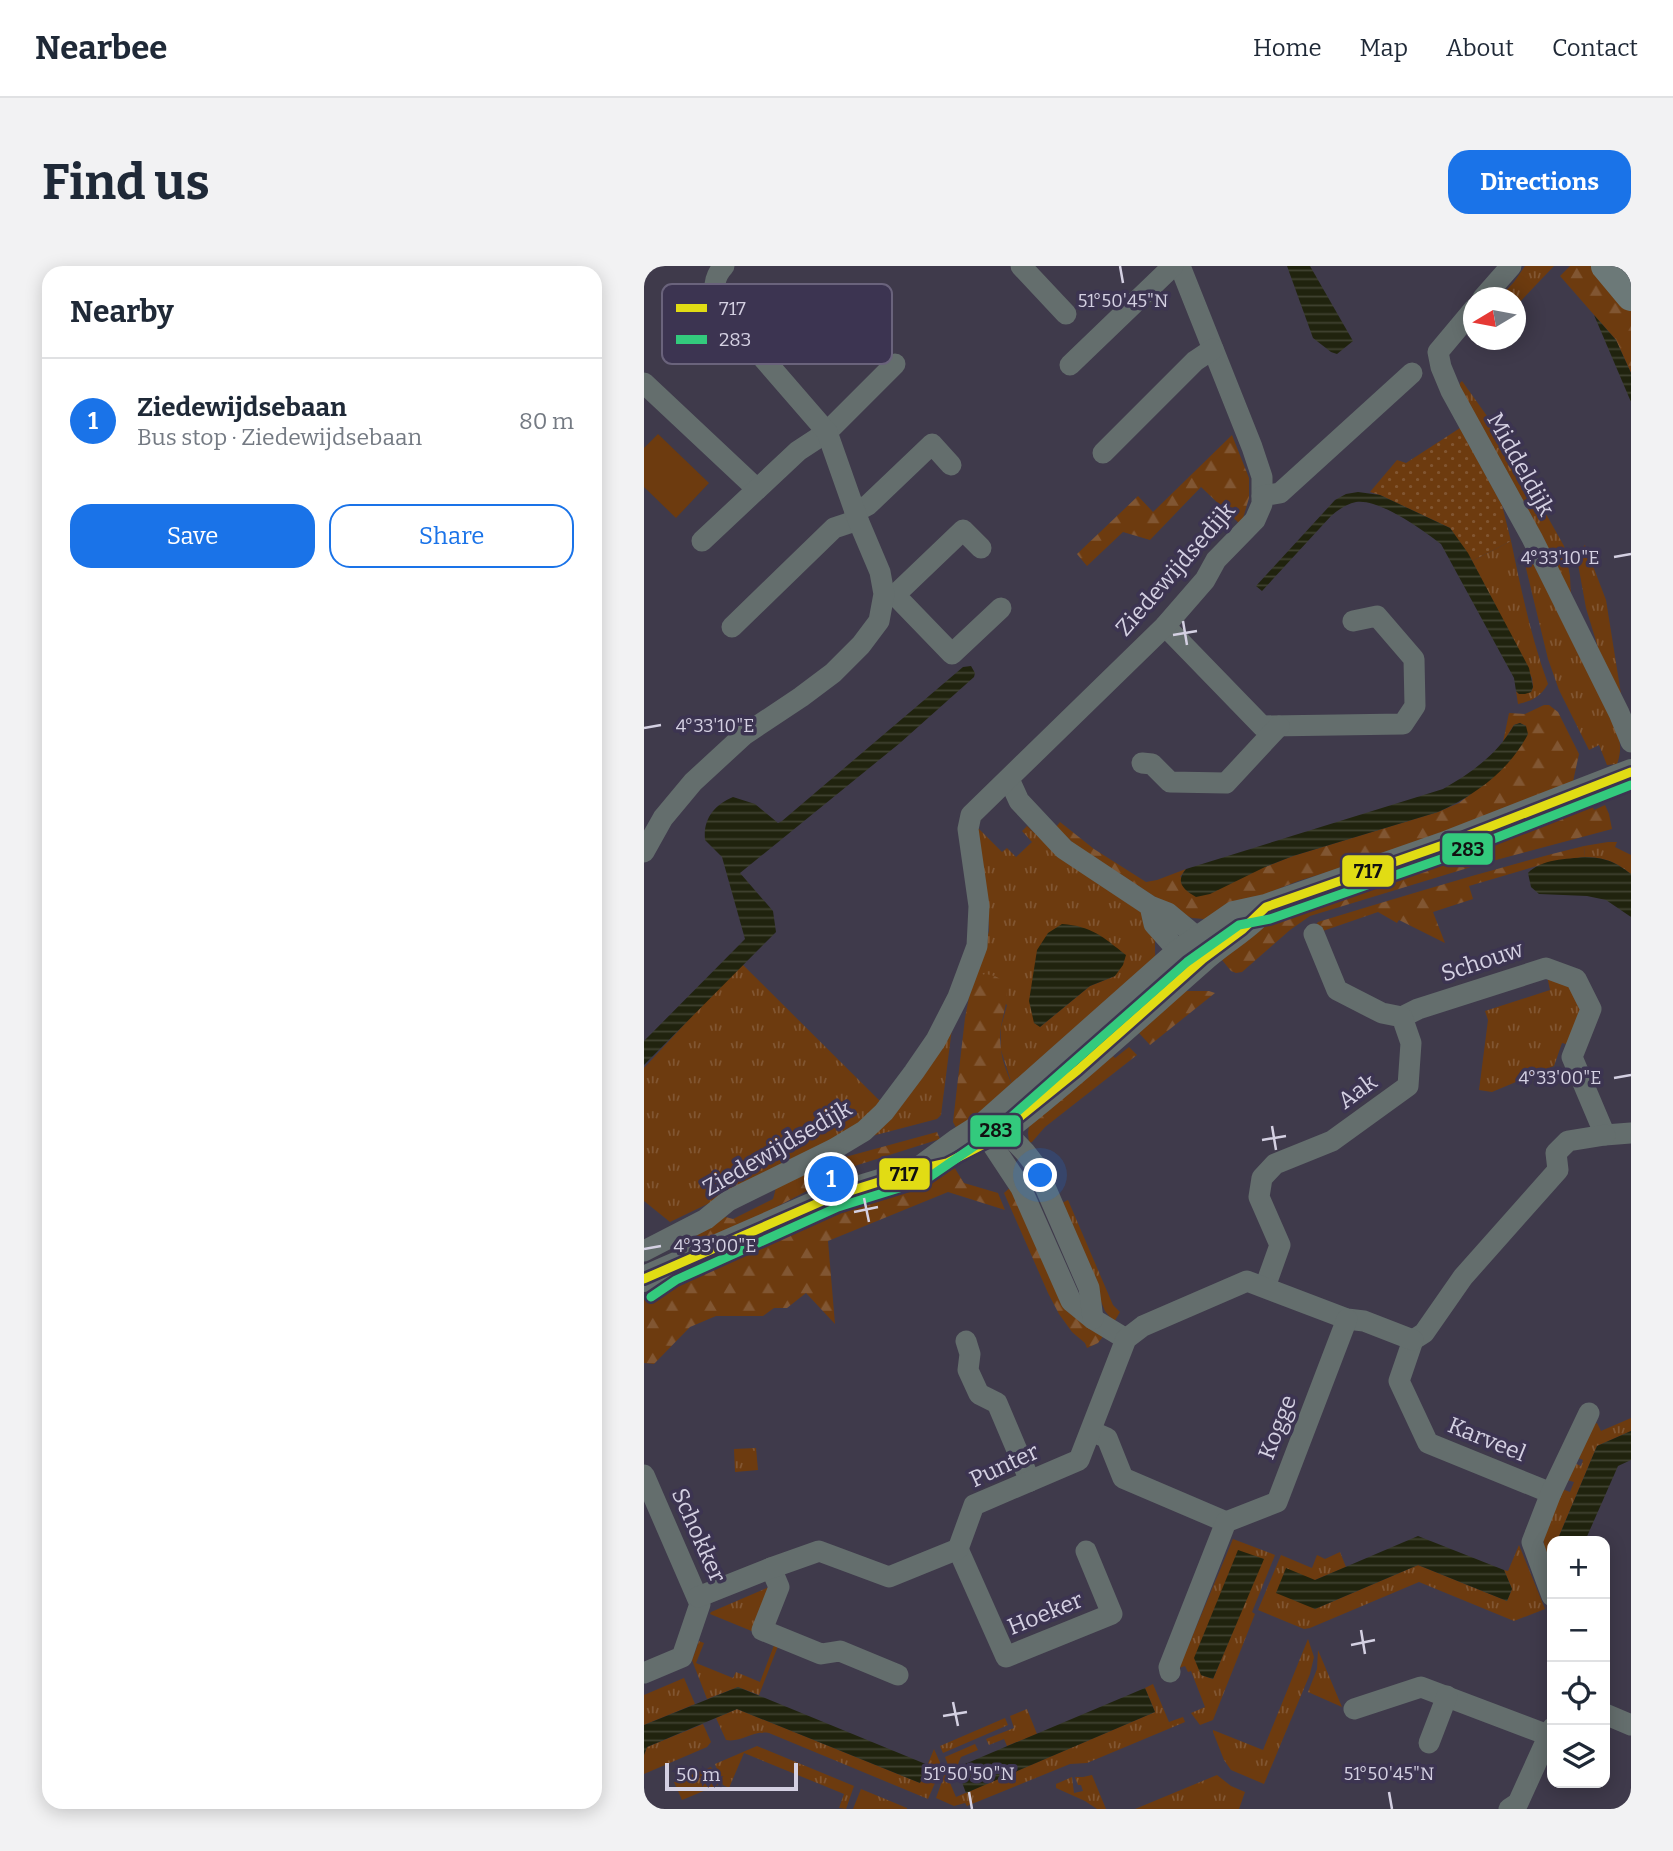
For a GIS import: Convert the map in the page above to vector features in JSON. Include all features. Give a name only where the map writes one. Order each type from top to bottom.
[{"type":"main road","points":[[1606,266],[1631,296]]},
{"type":"street","points":[[715,284],[718,273],[724,266]]},
{"type":"street","points":[[1021,266],[1066,314]]},
{"type":"street","points":[[1070,366],[1173,266]]},
{"type":"street","points":[[1180,266],[1252,447],[1262,477],[1262,496]]},
{"type":"street","points":[[1493,287],[1511,266]]},
{"type":"street","name":"Middeldijk","points":[[1463,322],[1438,352],[1451,391],[1543,561],[1631,742]]},
{"type":"street","points":[[1103,453],[1195,361],[1213,349]]},
{"type":"street","points":[[702,541],[798,451],[827,432],[895,363]]},
{"type":"street","points":[[768,364],[827,432],[857,516],[890,594],[953,654],[1000,608]]},
{"type":"street","name":"Ziedewijdsedijk","points":[[670,1269],[651,1248],[706,1219],[728,1201],[834,1149],[864,1131],[884,1112],[936,1040],[958,997],[977,946],[979,906],[968,840],[970,819],[980,806],[1165,626],[1205,580],[1216,560],[1255,520],[1262,504],[1262,496],[1280,492],[1412,373]]},
{"type":"street","points":[[644,383],[757,489]]},
{"type":"street","points":[[732,627],[834,528],[857,516],[932,444],[951,465]]},
{"type":"street","points":[[644,852],[663,818],[693,782],[744,735],[833,673],[861,645],[879,621],[890,594],[963,530],[981,548]]},
{"type":"street","points":[[1165,626],[1262,726],[1403,724],[1415,706],[1414,659],[1377,616],[1353,621]]},
{"type":"street","points":[[1142,763],[1152,764],[1170,782],[1226,783],[1279,726]]},
{"type":"street","points":[[644,1279],[834,1196],[919,1169],[958,1141],[993,1132],[1234,914],[1266,907],[1443,845],[1622,775]]},
{"type":"street","points":[[1009,779],[1019,801],[1064,849],[1150,906],[1168,913],[1193,950]]},
{"type":"street","points":[[1314,934],[1337,990],[1382,1013],[1402,1017]]},
{"type":"street","name":"Schouw","points":[[1402,1017],[1418,1009],[1546,968],[1576,979],[1591,1009],[1572,1057],[1605,1135]]},
{"type":"street","name":"Aak","points":[[1265,1287],[1280,1245],[1259,1197],[1262,1178],[1275,1164],[1332,1141],[1408,1087],[1411,1043],[1402,1017]]},
{"type":"street","points":[[993,1132],[1071,1301],[1093,1320],[1126,1339],[1143,1326],[1247,1281],[1347,1319],[1364,1321],[1413,1340],[1424,1334],[1463,1277],[1558,1170],[1556,1153],[1568,1141],[1631,1133]]},
{"type":"street","points":[[644,1287],[670,1269]]},
{"type":"street","name":"Kogge","points":[[1226,1522],[1277,1502],[1347,1319]]},
{"type":"street","name":"Punter","points":[[958,1549],[974,1505],[1079,1460],[1126,1339]]},
{"type":"street","name":"Karveel","points":[[1413,1340],[1399,1381],[1428,1443],[1551,1493]]},
{"type":"street","points":[[966,1341],[970,1354],[968,1370],[979,1394],[997,1404],[1030,1481]]},
{"type":"street","points":[[1547,1582],[1532,1542],[1551,1493],[1589,1413]]},
{"type":"street","points":[[1091,1431],[1107,1438],[1123,1478],[1226,1522],[1169,1667],[1170,1672]]},
{"type":"street","name":"Schokker","points":[[644,1475],[700,1604],[682,1657],[644,1673]]},
{"type":"street","points":[[698,1597],[819,1550],[889,1577],[958,1549]]},
{"type":"street","name":"Hoeker","points":[[958,1549],[1006,1657],[1112,1614],[1086,1551]]},
{"type":"street","points":[[771,1567],[779,1587],[762,1630],[821,1654],[840,1651],[898,1675]]},
{"type":"street","points":[[1354,1709],[1421,1687],[1547,1731]]},
{"type":"street","points":[[1429,1744],[1447,1696]]},
{"type":"street","points":[[1610,1716],[1631,1725]]},
{"type":"street","points":[[1509,1809],[1518,1803],[1547,1739]]},
{"type":"green space","points":[[1525,266],[1554,266],[1526,295],[1526,287],[1509,287]]},
{"type":"green space","points":[[1570,266],[1592,266],[1631,311],[1631,373],[1616,340],[1560,276]]},
{"type":"green space","points":[[1462,381],[1524,475],[1564,546],[1571,596],[1459,392]]},
{"type":"green space","points":[[1460,428],[1502,505],[1511,541],[1472,561],[1450,528],[1370,492],[1397,460],[1406,463]]},
{"type":"green space","points":[[658,434],[709,483],[676,518],[644,487],[644,448]]},
{"type":"green space","points":[[1232,435],[1249,478],[1249,498],[1241,525],[1201,487],[1150,540],[1123,532],[1087,566],[1077,554],[1138,496],[1153,512]]},
{"type":"green space","points":[[1511,541],[1531,631],[1548,684],[1535,698],[1518,704],[1516,691],[1519,694],[1531,692],[1532,678],[1472,561]]},
{"type":"green space","points":[[1585,545],[1606,600],[1621,694],[1603,664],[1586,608],[1576,553]]},
{"type":"green space","points":[[1527,552],[1608,708],[1620,742],[1617,764],[1607,765],[1599,745],[1589,750],[1559,690],[1548,659],[1524,560]]},
{"type":"green space","points":[[1549,705],[1558,712],[1579,754],[1572,786],[1437,839],[1298,881],[1204,919],[1192,918],[1178,912],[1074,844],[1056,827],[1060,822],[1094,849],[1146,882],[1186,869],[1180,877],[1265,867],[1459,803],[1495,775],[1525,739],[1526,726],[1520,723],[1514,725],[1503,742],[1509,713],[1525,714]]},
{"type":"green space","points":[[1590,799],[1594,810],[1605,805],[1612,829],[1481,864],[1310,916],[1242,972],[1231,971],[1218,955],[1283,911]]},
{"type":"green space","points":[[976,826],[1002,852],[1007,848],[1016,857],[1032,842],[1022,831],[1027,826],[1063,859],[1144,914],[1155,934],[1155,957],[1014,1091],[1001,1050],[1001,1027],[1007,1005],[976,977],[989,931],[988,898]],"holes":[[[1048,933],[1115,976],[1090,986],[1040,1027]]]},
{"type":"green space","points":[[1617,842],[1615,847],[1631,855],[1631,874],[1609,861],[1585,857],[1584,846]]},
{"type":"green space","points":[[1584,846],[1585,857],[1554,861],[1469,886],[1473,899],[1433,912],[1445,943],[1378,912],[1320,932],[1316,925],[1318,922],[1417,892]]},
{"type":"green space","points":[[741,963],[882,1103],[853,1134],[670,1222],[644,1201],[644,1068]]},
{"type":"green space","points":[[985,974],[996,977],[1006,987],[1000,1043],[1014,1091],[959,1133],[953,1122],[965,1018],[976,977]]},
{"type":"green space","points":[[1547,976],[1572,985],[1583,1012],[1570,1045],[1562,1043],[1554,1066],[1492,1092],[1479,1090],[1488,1020],[1485,1011],[1550,990]]},
{"type":"green space","points":[[1183,991],[1215,993],[1150,1045],[1139,1033]]},
{"type":"green space","points":[[952,1028],[941,1115],[937,1119],[872,1136]]},
{"type":"green space","points":[[1129,1047],[1137,1055],[1045,1127],[1029,1143],[1029,1126],[1113,1056],[1115,1058]]},
{"type":"green space","points":[[937,1132],[940,1139],[842,1170],[838,1159]]},
{"type":"green space","points":[[836,1159],[838,1168],[822,1173],[824,1182],[740,1226],[674,1256],[676,1242],[722,1216],[733,1219],[773,1199],[776,1188]]},
{"type":"green space","points":[[954,1167],[964,1183],[998,1193],[1005,1210],[948,1192],[828,1241],[835,1324],[806,1293],[787,1308],[774,1308],[763,1316],[716,1316],[690,1327],[654,1364],[644,1363],[644,1300],[685,1276],[804,1218]]},
{"type":"green space","points":[[1013,1185],[1062,1297],[1105,1334],[1098,1343],[1087,1348],[1059,1314],[1004,1193]]},
{"type":"green space","points":[[1068,1200],[1113,1305],[1120,1312],[1114,1322],[1105,1311],[1060,1204]]},
{"type":"green space","points":[[1631,1418],[1631,1431],[1597,1446],[1559,1536],[1547,1536],[1547,1558],[1541,1539],[1562,1489],[1570,1492],[1574,1482],[1567,1480],[1574,1463],[1581,1466],[1583,1460],[1576,1457],[1588,1426],[1597,1423],[1601,1431]]},
{"type":"green space","points":[[756,1448],[758,1470],[735,1472],[734,1449]]},
{"type":"green space","points":[[1233,1539],[1275,1555],[1213,1720],[1200,1725],[1191,1713],[1205,1707],[1191,1671],[1188,1672],[1185,1666],[1179,1668]],"holes":[[[1254,1556],[1263,1559],[1213,1679],[1201,1675]]]},
{"type":"green space","points":[[1519,1545],[1545,1609],[1514,1621],[1419,1582],[1310,1628],[1304,1629],[1258,1610],[1281,1555],[1312,1568],[1317,1555],[1325,1559],[1340,1552],[1346,1567],[1315,1580],[1315,1609],[1418,1565],[1507,1601],[1512,1589],[1504,1570],[1508,1571]]},
{"type":"green space","points":[[769,1587],[754,1632],[710,1614],[711,1612]]},
{"type":"green space","points":[[1308,1639],[1314,1657],[1310,1674],[1264,1784],[1231,1770],[1224,1760],[1213,1730],[1263,1750]]},
{"type":"green space","points":[[776,1640],[780,1641],[759,1695],[738,1687],[707,1699],[692,1660],[699,1641],[704,1643],[696,1663],[733,1678],[736,1672],[760,1682]]},
{"type":"green space","points":[[1318,1650],[1342,1707],[1308,1692],[1317,1669]]},
{"type":"green space","points":[[684,1678],[695,1704],[644,1725],[644,1695]]},
{"type":"green space","points":[[1153,1684],[1169,1722],[1183,1717],[1185,1722],[1087,1763],[1070,1764],[967,1806],[965,1803],[954,1806],[936,1798],[948,1765],[945,1757],[975,1744],[978,1750],[961,1757],[950,1783],[956,1797],[1155,1712],[1145,1688]]},
{"type":"green space","points":[[737,1709],[920,1783],[934,1749],[942,1767],[928,1799],[769,1733],[726,1740],[716,1718]]},
{"type":"green space","points":[[1027,1709],[1037,1734],[1007,1746],[1004,1739],[989,1745],[986,1739],[1014,1728],[1010,1716]]},
{"type":"green space","points":[[1005,1718],[1008,1725],[943,1753],[940,1746]]},
{"type":"green space","points":[[703,1724],[711,1742],[707,1747],[644,1774],[647,1747]]},
{"type":"green space","points":[[757,1746],[854,1786],[846,1809],[839,1808],[844,1794],[744,1753],[729,1788],[723,1785],[715,1764]]},
{"type":"green space","points":[[711,1767],[718,1785],[682,1800],[674,1782]]},
{"type":"green space","points":[[1092,1775],[1106,1809],[1097,1809],[1056,1788],[1056,1784],[1072,1777],[1074,1793],[1083,1791],[1075,1777]]},
{"type":"green space","points":[[1217,1775],[1231,1786],[1245,1792],[1239,1809],[1135,1809]]},
{"type":"green space","points":[[861,1789],[907,1808],[907,1809],[853,1809]]},
{"type":"shaded area","points":[[1287,266],[1310,266],[1353,341],[1337,354],[1313,338]]},
{"type":"shaded area","points":[[1594,315],[1616,340],[1631,373],[1631,402]]},
{"type":"shaded area","points":[[1358,492],[1380,495],[1450,528],[1468,553],[1529,668],[1533,687],[1531,692],[1519,694],[1516,691],[1514,678],[1441,544],[1400,516],[1376,505],[1356,502],[1339,509],[1262,591],[1256,586],[1335,500]]},
{"type":"shaded area","points":[[971,666],[974,677],[900,743],[740,873],[773,911],[776,932],[644,1065],[644,1041],[745,939],[722,857],[705,840],[708,819],[715,809],[733,797],[755,804],[778,823],[782,821],[963,667]]},
{"type":"shaded area","points":[[1520,723],[1526,726],[1528,734],[1501,770],[1478,790],[1438,812],[1293,856],[1210,894],[1196,897],[1182,885],[1181,878],[1186,869],[1443,789],[1483,762],[1500,745],[1514,725]]},
{"type":"shaded area","points":[[1585,857],[1610,861],[1631,874],[1631,917],[1606,900],[1587,896],[1539,894],[1531,887],[1528,873],[1533,868],[1555,860]]},
{"type":"shaded area","points":[[1062,924],[1089,930],[1126,955],[1115,976],[1090,986],[1040,1027],[1034,1023],[1029,1001],[1037,950],[1048,933]]},
{"type":"shaded area","points":[[1631,1431],[1631,1460],[1618,1466],[1587,1536],[1559,1536],[1597,1446]]},
{"type":"shaded area","points":[[1418,1536],[1504,1570],[1512,1589],[1507,1601],[1418,1565],[1315,1609],[1276,1593],[1286,1568],[1315,1580]]},
{"type":"shaded area","points":[[1238,1550],[1264,1559],[1213,1679],[1201,1675],[1194,1658]]},
{"type":"shaded area","points":[[738,1687],[928,1765],[920,1783],[737,1709],[647,1747],[644,1755],[644,1725]]},
{"type":"shaded area","points":[[1145,1688],[1155,1712],[966,1793],[960,1777],[965,1764]]},
{"type":"transit line","name":"717","points":[[644,1279],[834,1196],[947,1163],[990,1141],[1078,1070],[1266,907],[1443,845],[1631,772]]},
{"type":"transit line","name":"283","points":[[651,1297],[676,1280],[838,1207],[925,1180],[992,1134],[1187,962],[1239,925],[1270,919],[1447,857],[1631,785]]},
{"type":"place","name":"Ziedewijdsebaan","points":[[831,1179]]}]
